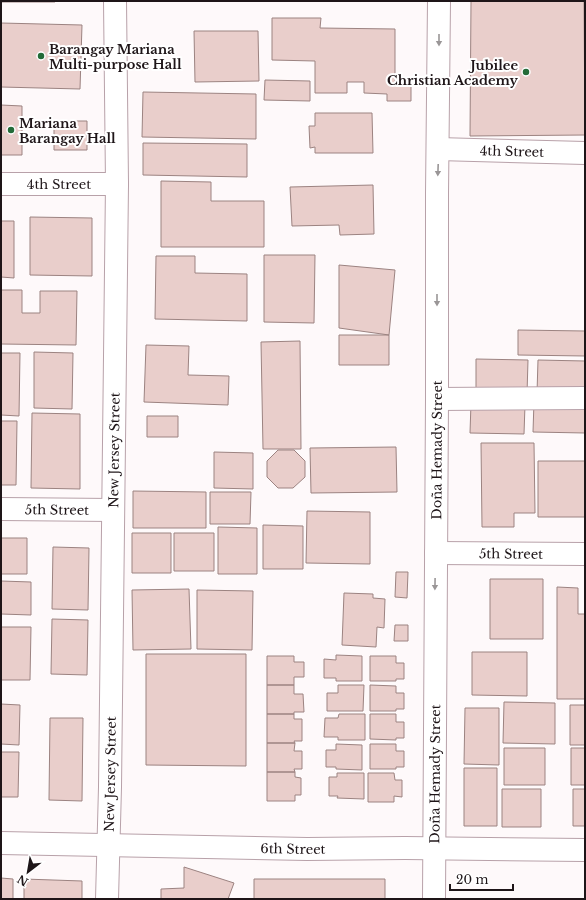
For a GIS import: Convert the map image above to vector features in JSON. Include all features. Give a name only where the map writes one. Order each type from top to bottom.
[{"type":"street","name":"New Jersey Street","points":[[107,899],[109,846],[117,184],[115,1]]},
{"type":"street","name":"Doña Hemady Street","points":[[434,899],[434,683],[439,1]]},
{"type":"street","name":"4th Street","points":[[438,149],[585,153]]},
{"type":"street","name":"4th Street","points":[[1,184],[117,184]]},
{"type":"street","points":[[437,399],[585,398]]},
{"type":"street","name":"5th Street","points":[[1,509],[113,510]]},
{"type":"street","name":"5th Street","points":[[436,553],[585,554]]},
{"type":"street","name":"6th Street","points":[[1,843],[109,846],[585,850]]},
{"type":"building","points":[[55,1],[55,2],[1,2]]},
{"type":"building","name":"Jubilee Christian Academy","points":[[471,1],[584,1],[585,135],[470,136]]},
{"type":"building","points":[[272,18],[321,18],[320,28],[395,29],[395,81],[411,81],[411,101],[387,101],[387,94],[364,93],[364,82],[347,82],[347,93],[315,93],[315,61],[272,60]]},
{"type":"building","name":"Barangay Mariana Multi-purpose Hall","points":[[1,23],[82,25],[80,89],[1,87]]},
{"type":"building","points":[[194,31],[258,31],[259,81],[195,82]]},
{"type":"building","points":[[265,80],[310,81],[310,101],[264,100]]},
{"type":"building","points":[[143,92],[256,94],[256,139],[142,137]]},
{"type":"building","name":"Mariana Barangay Hall","points":[[1,105],[22,106],[22,155],[1,155]]},
{"type":"building","points":[[315,113],[372,113],[373,153],[315,153],[315,147],[310,148],[309,126],[315,126]]},
{"type":"building","points":[[54,121],[87,121],[87,150],[54,150]]},
{"type":"building","points":[[143,143],[247,144],[247,177],[143,175]]},
{"type":"building","points":[[161,181],[211,182],[211,201],[264,201],[264,247],[161,247]]},
{"type":"building","points":[[373,185],[374,234],[340,235],[339,225],[292,226],[290,187]]},
{"type":"building","points":[[30,217],[92,218],[92,276],[30,275]]},
{"type":"building","points":[[1,221],[14,221],[14,278],[1,277]]},
{"type":"building","points":[[264,255],[315,255],[314,323],[264,322]]},
{"type":"building","points":[[156,256],[195,256],[195,273],[247,274],[247,321],[155,319]]},
{"type":"building","points":[[339,265],[395,270],[389,335],[339,328]]},
{"type":"building","points":[[1,290],[22,290],[22,313],[40,313],[40,291],[77,291],[76,345],[1,344]]},
{"type":"building","points":[[518,330],[585,331],[585,356],[518,355]]},
{"type":"building","points":[[339,335],[389,335],[389,365],[339,365]]},
{"type":"building","points":[[300,341],[301,449],[263,449],[261,342]]},
{"type":"building","points":[[146,345],[189,346],[188,375],[229,376],[228,405],[144,402]]},
{"type":"building","points":[[34,352],[73,353],[72,409],[34,408]]},
{"type":"building","points":[[1,353],[20,353],[19,416],[1,415]]},
{"type":"building","points":[[476,359],[528,360],[527,394],[476,393]]},
{"type":"building","points":[[538,360],[585,361],[585,394],[537,393]]},
{"type":"building","points":[[534,401],[585,402],[585,433],[533,432]]},
{"type":"building","points":[[471,403],[525,405],[524,434],[470,433]]},
{"type":"building","points":[[32,413],[80,414],[80,489],[31,488]]},
{"type":"building","points":[[147,416],[178,416],[178,437],[147,437]]},
{"type":"building","points":[[1,421],[17,421],[16,485],[1,485]]},
{"type":"building","points":[[481,443],[534,443],[535,513],[514,513],[514,527],[482,527]]},
{"type":"building","points":[[396,447],[397,492],[311,493],[310,448]]},
{"type":"building","points":[[278,450],[294,450],[305,461],[305,477],[293,488],[278,488],[267,477],[267,461]]},
{"type":"building","points":[[214,452],[253,453],[253,489],[214,488]]},
{"type":"building","points":[[538,461],[585,461],[585,517],[538,517]]},
{"type":"building","points":[[133,491],[206,492],[206,528],[133,528]]},
{"type":"building","points":[[210,492],[251,492],[250,524],[210,524]]},
{"type":"building","points":[[307,511],[370,512],[370,564],[306,563]]},
{"type":"building","points":[[263,525],[303,526],[303,569],[263,569]]},
{"type":"building","points":[[218,527],[257,528],[257,574],[218,574]]},
{"type":"building","points":[[132,533],[171,533],[171,573],[132,573]]},
{"type":"building","points":[[174,533],[214,533],[214,571],[174,571]]},
{"type":"building","points":[[1,538],[27,538],[27,574],[1,574]]},
{"type":"building","points":[[53,547],[89,548],[88,610],[52,609]]},
{"type":"building","points":[[396,572],[408,572],[407,598],[395,597]]},
{"type":"building","points":[[490,579],[543,579],[543,639],[490,639]]},
{"type":"building","points":[[1,581],[31,582],[31,615],[1,614]]},
{"type":"building","points":[[557,587],[578,588],[578,614],[585,614],[585,699],[557,699]]},
{"type":"building","points":[[189,589],[191,649],[133,650],[132,590]]},
{"type":"building","points":[[197,590],[253,591],[252,650],[197,649]]},
{"type":"building","points":[[344,593],[373,594],[373,598],[385,599],[384,628],[377,627],[376,647],[342,645]]},
{"type":"building","points":[[52,619],[88,620],[87,675],[51,674]]},
{"type":"building","points":[[395,625],[408,625],[408,641],[394,641]]},
{"type":"building","points":[[1,627],[31,627],[30,680],[1,680]]},
{"type":"building","points":[[472,652],[527,652],[527,696],[472,695]]},
{"type":"building","points":[[146,654],[246,654],[246,766],[146,765]]},
{"type":"building","points":[[336,655],[362,656],[362,681],[336,681],[336,678],[324,678],[324,659],[336,660]]},
{"type":"building","points":[[267,656],[294,656],[294,662],[304,662],[304,677],[294,677],[294,685],[267,685]]},
{"type":"building","points":[[370,656],[396,656],[396,663],[404,663],[404,679],[396,679],[396,681],[370,681]]},
{"type":"building","points":[[267,685],[294,685],[294,694],[303,694],[304,712],[294,712],[294,714],[267,714]]},
{"type":"building","points":[[338,685],[364,685],[363,711],[327,711],[327,693],[338,693]]},
{"type":"building","points":[[370,685],[396,686],[396,693],[404,693],[404,709],[396,709],[396,711],[370,711]]},
{"type":"building","points":[[504,702],[555,703],[555,744],[503,743]]},
{"type":"building","points":[[1,704],[20,705],[19,745],[1,744]]},
{"type":"building","points":[[570,705],[585,705],[585,745],[570,745]]},
{"type":"building","points":[[465,708],[499,708],[499,765],[464,764]]},
{"type":"building","points":[[267,714],[294,714],[294,719],[302,719],[302,741],[294,741],[295,743],[267,743]]},
{"type":"building","points":[[339,714],[365,714],[365,740],[338,740],[338,737],[324,737],[325,718],[338,718]]},
{"type":"building","points":[[370,714],[396,714],[396,722],[404,722],[404,738],[396,738],[396,740],[370,739]]},
{"type":"building","points":[[50,718],[83,718],[82,801],[49,800]]},
{"type":"building","points":[[267,743],[295,743],[294,751],[302,751],[302,769],[294,769],[295,772],[267,772]]},
{"type":"building","points":[[336,744],[362,745],[362,770],[326,767],[326,750],[336,750]]},
{"type":"building","points":[[370,744],[396,744],[396,751],[404,751],[404,767],[396,767],[396,769],[370,769]]},
{"type":"building","points":[[504,748],[545,748],[545,785],[504,785]]},
{"type":"building","points":[[571,748],[585,748],[585,785],[571,785]]},
{"type":"building","points":[[1,752],[19,752],[18,797],[1,797]]},
{"type":"building","points":[[464,768],[497,768],[497,826],[464,826]]},
{"type":"building","points":[[267,772],[295,772],[295,777],[301,778],[301,795],[295,795],[295,801],[267,801]]},
{"type":"building","points":[[337,773],[364,773],[364,799],[337,798],[338,796],[329,796],[329,777],[337,777]]},
{"type":"building","points":[[368,773],[394,773],[395,780],[402,780],[402,797],[394,796],[394,802],[368,802]]},
{"type":"building","points":[[502,789],[541,789],[541,827],[502,827]]},
{"type":"building","points":[[573,789],[585,789],[585,826],[573,826]]},
{"type":"building","points":[[184,867],[234,883],[228,899],[161,899],[161,889],[184,888]]},
{"type":"building","points":[[1,878],[13,879],[13,899],[1,899]]},
{"type":"building","points":[[24,879],[82,881],[82,899],[24,899]]},
{"type":"building","points":[[254,879],[385,879],[385,899],[254,899]]},
{"type":"place","name":"Barangay Mariana Multi-purpose Hall","points":[[41,56]]},
{"type":"place","name":"Jubilee Christian Academy","points":[[526,72]]},
{"type":"place","name":"Mariana Barangay Hall","points":[[11,130]]}]
